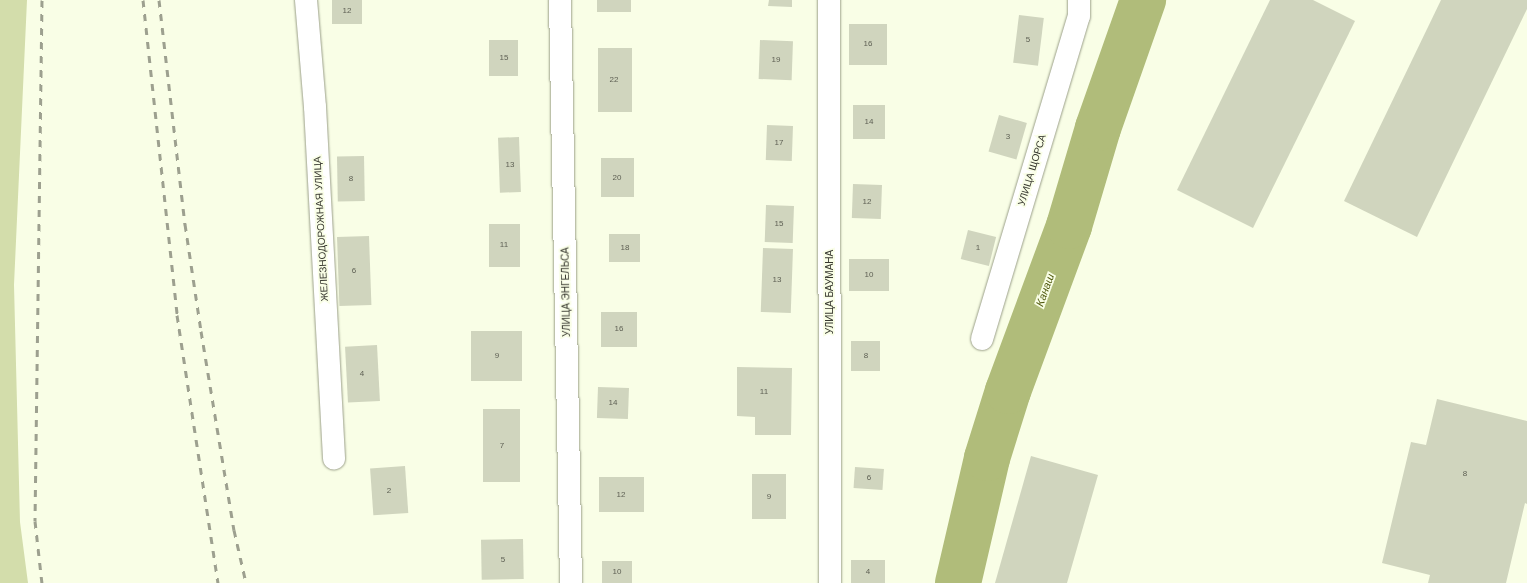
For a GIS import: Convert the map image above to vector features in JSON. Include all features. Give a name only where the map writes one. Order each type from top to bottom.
[{"type":"street","name":"ЖЕЛЕЗНОДОРОЖНАЯ УЛИЦА","points":[[306,0],[315,107],[334,458]]},
{"type":"street","name":"УЛИЦА ЭНГЕЛЬСА","points":[[560,0],[571,583]]},
{"type":"street","name":"УЛИЦА БАУМАНА","points":[[829,0],[830,583]]},
{"type":"street","name":"УЛИЦА ЩОРСА","points":[[982,339],[1079,16],[1079,0]]},
{"type":"green space","points":[[0,0],[27,0],[14,285],[20,522],[28,583],[0,583]]},
{"type":"building","points":[[332,0],[362,0],[362,24],[332,24]]},
{"type":"building","points":[[597,0],[631,0],[631,12],[597,12]]},
{"type":"building","points":[[769,0],[792,0],[792,7],[768,6]]},
{"type":"building","points":[[1270,0],[1313,0],[1355,21],[1253,228],[1177,190]]},
{"type":"building","points":[[1441,0],[1527,0],[1527,9],[1417,237],[1344,201]]},
{"type":"building","points":[[1019,15],[1044,18],[1038,66],[1013,63]]},
{"type":"building","points":[[849,24],[887,24],[887,65],[849,65]]},
{"type":"building","points":[[489,40],[518,40],[518,76],[489,76]]},
{"type":"building","points":[[760,40],[793,41],[792,80],[759,79]]},
{"type":"building","points":[[598,48],[632,48],[632,112],[598,112]]},
{"type":"building","points":[[853,105],[885,105],[885,139],[853,139]]},
{"type":"building","points":[[999,115],[1027,123],[1016,160],[989,152]]},
{"type":"building","points":[[767,125],[793,126],[792,161],[766,160]]},
{"type":"building","points":[[519,137],[521,192],[500,193],[498,138]]},
{"type":"building","points":[[337,156],[364,156],[365,201],[338,201]]},
{"type":"building","points":[[601,158],[634,158],[634,197],[601,197]]},
{"type":"building","points":[[853,184],[882,185],[881,219],[852,218]]},
{"type":"building","points":[[766,205],[794,206],[793,243],[765,242]]},
{"type":"building","points":[[489,224],[520,224],[520,267],[489,267]]},
{"type":"building","points":[[968,230],[996,237],[989,266],[961,259]]},
{"type":"building","points":[[609,234],[640,234],[640,262],[609,262]]},
{"type":"building","points":[[369,236],[371,305],[339,306],[337,237]]},
{"type":"building","points":[[763,248],[793,249],[791,313],[761,312]]},
{"type":"building","points":[[849,259],[889,259],[889,291],[849,291]]},
{"type":"building","points":[[601,312],[637,312],[637,347],[601,347]]},
{"type":"building","points":[[471,331],[522,331],[522,381],[471,381]]},
{"type":"building","points":[[851,341],[880,341],[880,371],[851,371]]},
{"type":"building","points":[[377,345],[380,401],[348,403],[345,347]]},
{"type":"building","points":[[737,367],[792,368],[791,435],[755,435],[755,417],[737,416]]},
{"type":"building","points":[[598,387],[629,388],[628,419],[597,418]]},
{"type":"building","points":[[1437,399],[1527,421],[1527,504],[1525,503],[1506,583],[1428,583],[1430,575],[1382,563],[1411,442],[1426,445]]},
{"type":"building","points":[[483,409],[520,409],[520,482],[483,482]]},
{"type":"building","points":[[1031,456],[1098,475],[1067,583],[995,583]]},
{"type":"building","points":[[405,466],[408,513],[373,515],[370,468]]},
{"type":"building","points":[[855,467],[884,469],[882,490],[854,488]]},
{"type":"building","points":[[752,474],[786,474],[786,519],[752,519]]},
{"type":"building","points":[[599,477],[644,477],[644,512],[599,512]]},
{"type":"building","points":[[523,539],[524,579],[482,580],[481,540]]},
{"type":"building","points":[[851,560],[885,560],[885,583],[851,583]]},
{"type":"building","points":[[602,561],[632,561],[632,583],[602,583]]},
{"type":"waterway","name":"Канаш","points":[[958,583],[987,458],[1008,391],[1069,226],[1098,128],[1143,0]]},
{"type":"railway","points":[[42,0],[35,521],[42,583]]},
{"type":"railway","points":[[143,0],[177,315],[218,583]]},
{"type":"railway","points":[[159,0],[185,224],[234,530],[246,583]]}]
